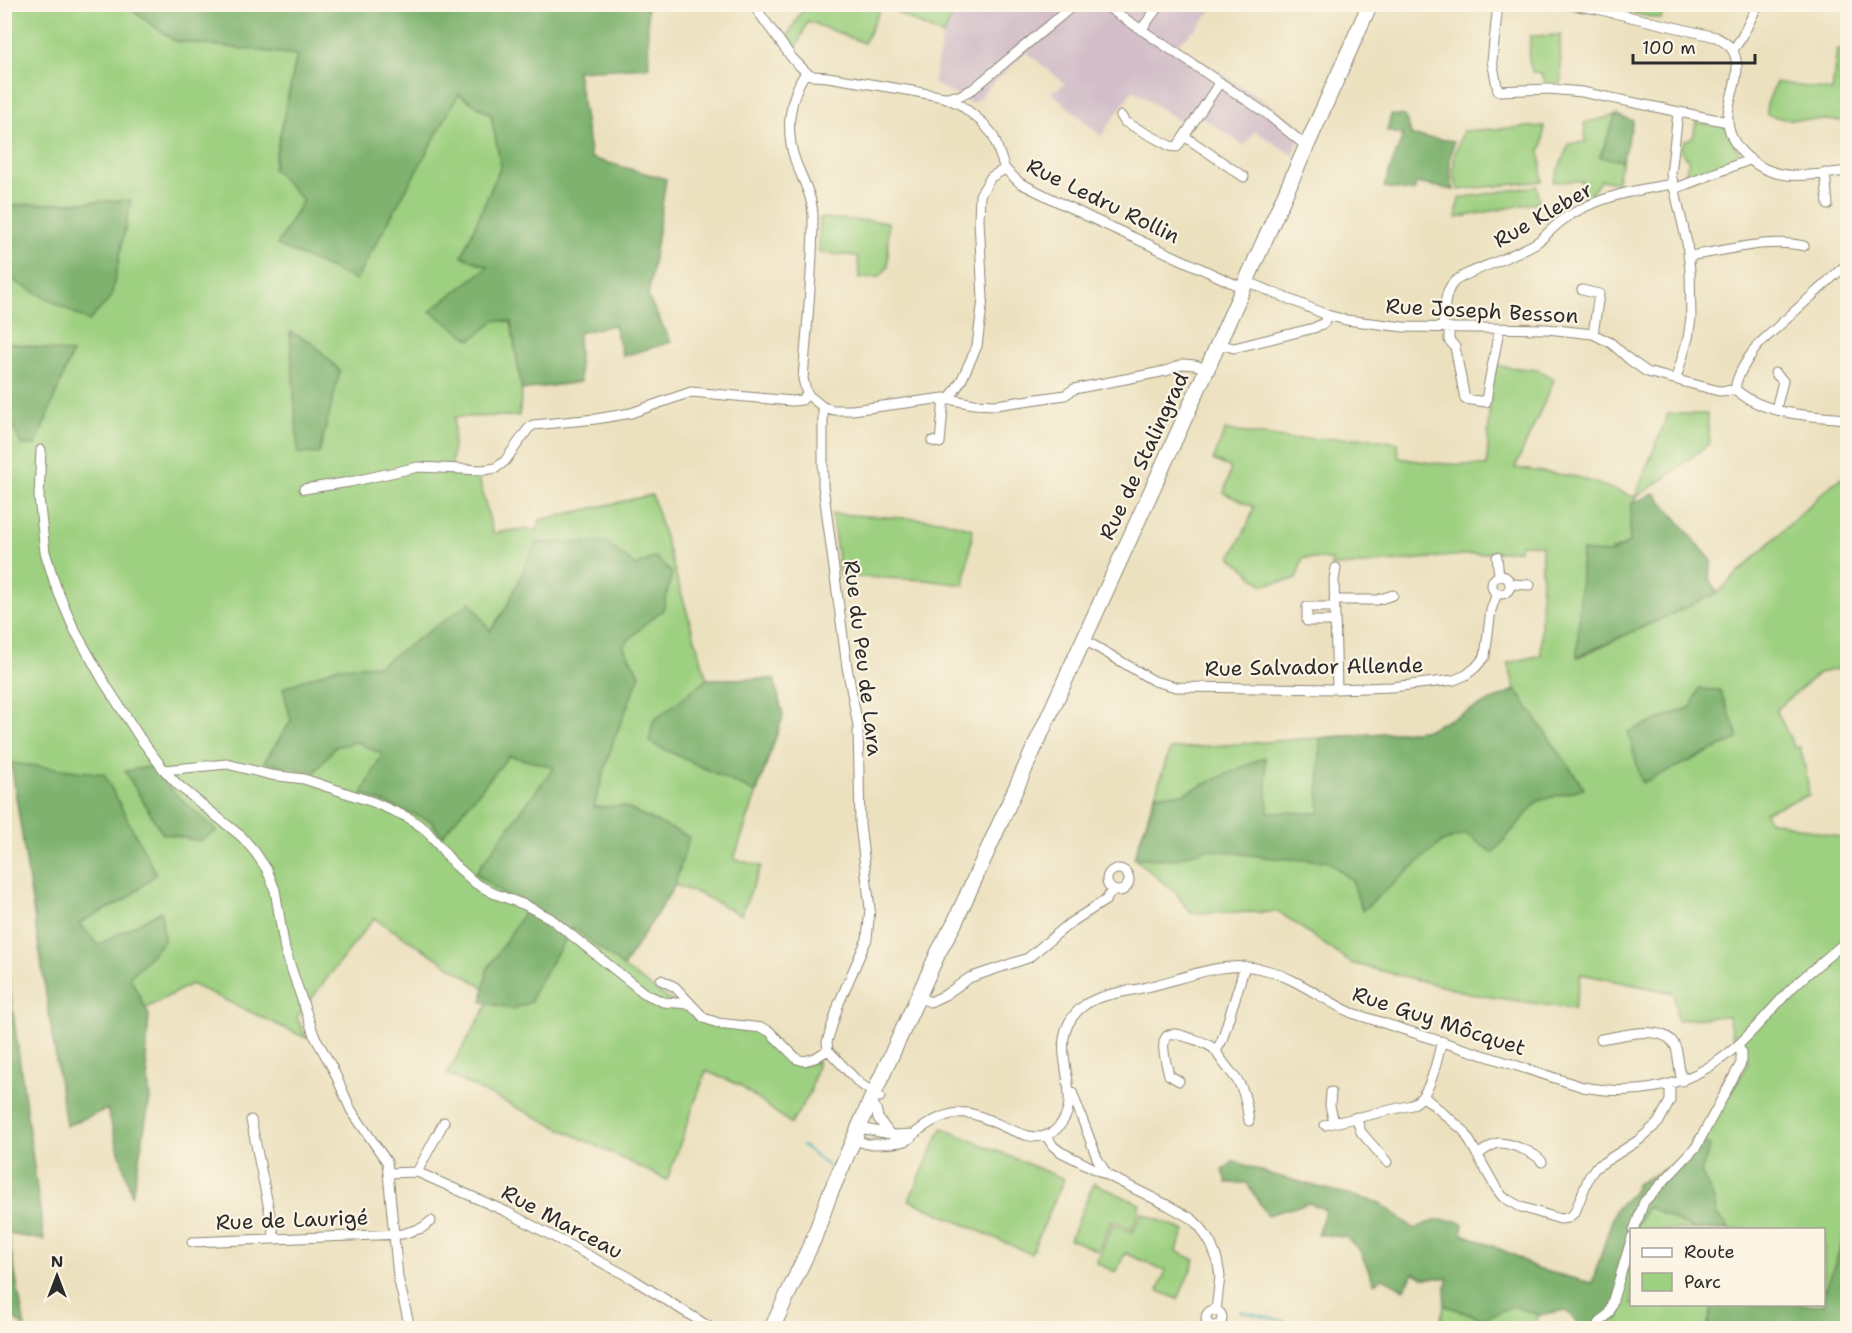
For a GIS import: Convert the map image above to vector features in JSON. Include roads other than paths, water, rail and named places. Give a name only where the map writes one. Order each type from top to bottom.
[{"type":"main road","name":"Rue de Stalingrad","points":[[772,1329],[814,1238],[823,1225],[921,999],[944,955],[954,924],[1207,369],[1370,4]]},
{"type":"street","points":[[755,4],[785,48],[806,72],[792,100],[790,123],[795,159],[813,206],[803,379],[807,394],[823,407],[834,410],[852,410],[946,399],[996,405],[1065,395],[1074,389],[1166,371],[1183,364],[1207,369]]},
{"type":"street","points":[[944,97],[959,96],[973,89],[1075,4]]},
{"type":"street","points":[[1103,4],[1267,114],[1306,146]]},
{"type":"street","points":[[1141,30],[1160,4]]},
{"type":"street","points":[[1519,4],[1499,4],[1492,61],[1498,92],[1549,89],[1582,92],[1728,122]]},
{"type":"street","points":[[1565,4],[1598,9],[1716,37],[1728,44],[1736,60],[1728,122],[1735,142],[1749,160],[1766,170],[1777,173],[1797,175],[1848,171]]},
{"type":"street","points":[[1733,50],[1742,38],[1758,4]]},
{"type":"street","name":"Rue Ledru Rollin","points":[[806,72],[813,76],[828,76],[944,97],[960,105],[983,123],[993,135],[1005,169],[1020,183],[1091,218],[1244,285],[1327,315]]},
{"type":"street","points":[[1121,116],[1125,122],[1176,147],[1220,82]]},
{"type":"street","points":[[1676,379],[1690,328],[1691,294],[1684,227],[1673,187],[1671,166],[1678,113]]},
{"type":"street","points":[[1184,136],[1244,177]]},
{"type":"street","points":[[1673,187],[1749,160]]},
{"type":"street","points":[[932,441],[940,442],[946,399],[962,379],[976,346],[983,299],[980,195],[991,177],[1005,169]]},
{"type":"street","points":[[1825,173],[1828,205]]},
{"type":"street","name":"Rue Kleber","points":[[1446,327],[1446,301],[1454,281],[1466,274],[1489,267],[1536,243],[1564,219],[1593,204],[1630,192],[1673,187]]},
{"type":"street","points":[[1688,256],[1789,243],[1804,246]]},
{"type":"street","points":[[1848,263],[1755,348],[1736,381],[1736,390],[1758,403],[1802,415],[1848,419]]},
{"type":"street","points":[[1582,290],[1599,294],[1593,334]]},
{"type":"street","points":[[1218,344],[1234,348],[1314,328],[1324,323],[1327,315]]},
{"type":"street","name":"Rue Joseph Besson","points":[[1327,315],[1346,320],[1404,327],[1547,329],[1593,334],[1611,343],[1647,372],[1719,391],[1736,390]]},
{"type":"street","points":[[1446,327],[1449,340],[1455,347],[1465,399],[1486,402],[1499,328]]},
{"type":"street","points":[[1775,373],[1783,381],[1776,409]]},
{"type":"street","points":[[304,489],[350,482],[418,467],[483,470],[496,468],[533,425],[632,413],[691,392],[792,401],[802,400],[807,394]]},
{"type":"street","name":"Rue du Peu de Lara","points":[[823,407],[824,486],[847,667],[858,726],[860,824],[870,909],[867,939],[839,1003],[830,1032],[828,1050]]},
{"type":"street","points":[[41,450],[39,497],[45,552],[56,587],[74,628],[104,682],[140,738],[164,770],[178,785],[242,837],[267,870],[275,890],[285,950],[314,1035],[333,1069],[351,1110],[387,1162],[399,1288],[410,1329]]},
{"type":"street","points":[[1497,557],[1499,576]]},
{"type":"street","points":[[1336,568],[1334,603],[1337,689]]},
{"type":"street","points":[[1499,576],[1508,578],[1511,584],[1506,592],[1497,593],[1492,584],[1494,578],[1499,576]]},
{"type":"street","points":[[1511,584],[1530,585]]},
{"type":"street","name":"Rue Salvador Allende","points":[[1083,639],[1154,681],[1176,687],[1337,689],[1392,687],[1454,680],[1466,675],[1476,667],[1485,656],[1491,610],[1497,593]]},
{"type":"street","points":[[1335,621],[1307,621],[1307,607],[1377,600],[1393,595]]},
{"type":"street","points":[[164,770],[227,764],[271,775],[304,779],[382,806],[409,818],[426,830],[454,864],[475,883],[493,893],[525,904],[550,918],[644,993],[663,1002],[690,1004]]},
{"type":"street","points":[[921,999],[930,1002],[969,978],[1028,958],[1070,923],[1106,900],[1112,890]]},
{"type":"street","name":"Rue Guy Môcquet","points":[[1046,1135],[1054,1130],[1069,1106],[1070,1087],[1064,1063],[1065,1032],[1071,1020],[1085,1005],[1108,996],[1202,970],[1245,966],[1281,975],[1298,982],[1352,1013],[1583,1087],[1616,1092],[1670,1086],[1713,1065],[1738,1046],[1794,987],[1848,940]]},
{"type":"street","points":[[1216,1051],[1222,1040],[1245,966]]},
{"type":"street","points":[[661,980],[675,987],[704,1018],[718,1023],[750,1025],[770,1031],[797,1059],[804,1061],[815,1058],[828,1050],[877,1100],[878,1118],[889,1133]]},
{"type":"street","points":[[1601,1039],[1655,1032],[1665,1035],[1672,1040],[1676,1049],[1682,1082]]},
{"type":"street","points":[[1179,1081],[1169,1075],[1163,1047],[1164,1040],[1168,1035],[1174,1033],[1211,1045],[1240,1084],[1244,1092],[1249,1121]]},
{"type":"street","points":[[1331,1092],[1330,1124],[1412,1105],[1423,1096],[1442,1041]]},
{"type":"street","points":[[1635,1228],[1644,1202],[1696,1147],[1741,1063],[1741,1052],[1738,1046]]},
{"type":"street","points":[[1423,1096],[1464,1131],[1496,1188],[1509,1202],[1556,1218],[1568,1218],[1578,1208],[1589,1177],[1595,1168],[1639,1140],[1658,1123],[1670,1101],[1670,1086]]},
{"type":"street","points":[[1070,1087],[1097,1158],[1108,1174]]},
{"type":"street","points":[[861,1134],[874,1144],[900,1142],[907,1140],[943,1116],[954,1113],[980,1115],[1030,1136],[1046,1135],[1053,1146],[1061,1152],[1179,1211],[1201,1228],[1217,1259],[1220,1276],[1216,1311],[1209,1312],[1206,1316],[1208,1327]]},
{"type":"street","points":[[1356,1117],[1361,1132],[1387,1162]]},
{"type":"street","points":[[251,1120],[275,1239]]},
{"type":"street","points":[[417,1172],[444,1122]]},
{"type":"street","points":[[861,1134],[914,1134]]},
{"type":"street","points":[[1477,1155],[1502,1143],[1532,1153],[1542,1162]]},
{"type":"street","name":"Rue Marceau","points":[[388,1173],[417,1172],[524,1220],[631,1278],[711,1329]]},
{"type":"street","name":"Rue de Laurigé","points":[[192,1242],[402,1234],[422,1228],[431,1221]]},
{"type":"street","points":[[1595,1329],[1609,1313],[1630,1242]]},
{"type":"waterway","points":[[802,1145],[833,1170]]},
{"type":"waterway","points":[[1240,1311],[1284,1321],[1292,1328]]}]
